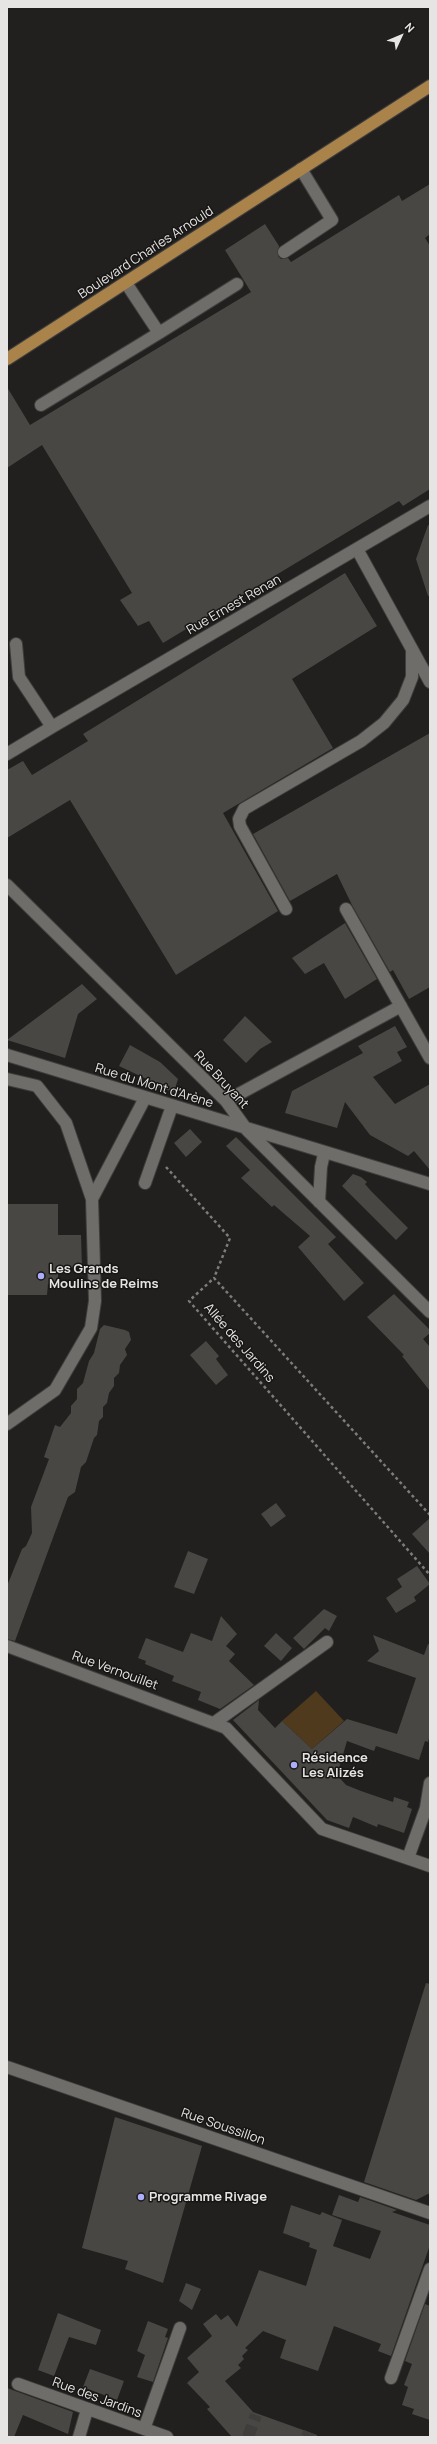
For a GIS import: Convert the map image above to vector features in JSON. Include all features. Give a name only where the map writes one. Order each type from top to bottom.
[{"type":"main road","name":"Boulevard Charles Arnould","points":[[7,359],[430,86]]},
{"type":"street","points":[[284,252],[332,220],[301,169]]},
{"type":"street","points":[[126,283],[159,334]]},
{"type":"street","points":[[41,405],[159,334],[237,284]]},
{"type":"street","name":"Rue Ernest Renan","points":[[7,754],[430,506]]},
{"type":"street","points":[[357,549],[430,682]]},
{"type":"street","points":[[16,644],[18,677],[52,727]]},
{"type":"street","points":[[286,909],[240,826],[239,819],[244,809],[361,741],[384,723],[403,700],[412,677],[412,649]]},
{"type":"street","name":"Rue Bruyant","points":[[7,885],[226,1101],[247,1130],[430,1312]]},
{"type":"street","points":[[346,909],[430,1058]]},
{"type":"street","points":[[226,1101],[401,1006]]},
{"type":"street","name":"Rue du Mont d'Arène","points":[[7,1055],[324,1154],[430,1184]]},
{"type":"street","points":[[7,1079],[37,1086],[66,1123],[92,1199],[95,1301],[91,1328],[55,1390],[7,1424]]},
{"type":"street","points":[[92,1199],[146,1098]]},
{"type":"street","points":[[145,1183],[172,1106]]},
{"type":"street","points":[[319,1202],[321,1167],[324,1154]]},
{"type":"street","points":[[214,1723],[327,1642]]},
{"type":"street","name":"Rue Vernouillet","points":[[7,1646],[226,1728],[322,1829],[430,1866]]},
{"type":"street","points":[[408,1858],[426,1808],[430,1783]]},
{"type":"street","name":"Rue Soussillon","points":[[7,2067],[430,2213]]},
{"type":"street","points":[[391,2378],[430,2269]]},
{"type":"street","points":[[144,2429],[180,2328]]},
{"type":"street","name":"Rue des Jardins","points":[[18,2384],[167,2437]]},
{"type":"street","points":[[78,2437],[88,2410]]},
{"type":"path","points":[[155,1155],[230,1238],[214,1278]]},
{"type":"path","name":"Allée des Jardins","points":[[430,1515],[214,1278],[189,1301],[430,1575]]},
{"type":"shaded area","points":[[316,1691],[344,1721],[312,1749],[282,1721]]},
{"type":"building","points":[[430,184],[430,234],[425,238],[430,246],[430,489],[403,506],[399,501],[163,643],[149,621],[138,626],[120,600],[132,593],[42,445],[7,468],[7,387],[30,425],[251,292],[225,250],[265,224],[279,246],[278,256],[281,259],[288,258],[291,262],[399,195],[402,201]]},
{"type":"building","points":[[428,525],[430,526],[430,595],[428,596],[416,559]]},
{"type":"building","points":[[345,573],[377,626],[292,679],[333,748],[223,813],[278,911],[176,975],[70,800],[7,838],[7,770],[23,761],[32,775],[88,741],[83,734]]},
{"type":"building","points":[[430,733],[430,987],[409,999],[393,970],[390,972],[352,905],[337,874],[290,901],[253,834]]},
{"type":"building","points":[[345,923],[377,979],[345,999],[324,963],[305,974],[292,958]]},
{"type":"building","points":[[82,984],[97,999],[78,1014],[65,1058],[7,1040]]},
{"type":"building","points":[[245,1016],[272,1042],[260,1049],[246,1063],[223,1040]]},
{"type":"building","points":[[395,1026],[407,1047],[397,1052],[402,1061],[373,1077],[395,1104],[430,1084],[430,1170],[414,1151],[408,1156],[370,1135],[345,1102],[337,1128],[285,1113],[292,1091],[363,1053],[358,1046]]},
{"type":"building","points":[[130,1045],[160,1062],[178,1079],[174,1092],[154,1086],[155,1083],[119,1066]]},
{"type":"building","points":[[190,1129],[202,1142],[186,1157],[174,1143]]},
{"type":"building","points":[[236,1137],[336,1237],[328,1244],[364,1283],[344,1301],[298,1247],[310,1236],[274,1205],[272,1207],[241,1178],[250,1170],[226,1146]]},
{"type":"building","points":[[353,1174],[361,1177],[367,1182],[365,1184],[371,1191],[408,1228],[396,1240],[342,1186]]},
{"type":"building","name":"Les Grands Moulins de Reims","points":[[7,1204],[58,1204],[58,1235],[81,1235],[82,1267],[58,1268],[58,1284],[48,1284],[47,1295],[7,1295]]},
{"type":"building","points":[[394,1294],[430,1330],[430,1333],[423,1339],[430,1347],[430,1391],[402,1356],[404,1355],[367,1317]]},
{"type":"building","points":[[104,1325],[129,1332],[131,1340],[125,1349],[127,1355],[120,1365],[119,1373],[114,1378],[114,1386],[109,1393],[107,1403],[103,1407],[103,1417],[99,1421],[97,1435],[94,1438],[86,1462],[81,1467],[75,1492],[68,1497],[15,1641],[7,1639],[7,1586],[22,1549],[26,1546],[32,1533],[31,1507],[49,1459],[44,1457],[55,1425],[60,1427],[71,1413],[71,1406],[77,1399],[77,1389],[83,1383],[89,1361],[94,1353],[100,1329]]},
{"type":"building","points":[[206,1341],[219,1356],[216,1359],[228,1375],[216,1385],[190,1355]]},
{"type":"building","points":[[276,1503],[286,1516],[271,1527],[261,1514]]},
{"type":"building","points":[[430,1518],[430,1554],[412,1534]]},
{"type":"building","points":[[188,1551],[208,1559],[194,1594],[174,1587]]},
{"type":"building","points":[[417,1566],[430,1584],[414,1597],[416,1601],[396,1613],[386,1598],[402,1587],[397,1579]]},
{"type":"building","points":[[324,1609],[337,1616],[329,1631],[325,1628],[304,1649],[293,1638]]},
{"type":"building","points":[[221,1616],[237,1634],[226,1646],[235,1654],[229,1661],[254,1685],[220,1709],[198,1700],[201,1692],[172,1681],[174,1676],[145,1664],[146,1661],[138,1658],[146,1638],[183,1652],[191,1633],[212,1641]]},
{"type":"building","points":[[276,1633],[292,1648],[281,1661],[264,1646]]},
{"type":"building","points":[[373,1635],[424,1655],[428,1644],[430,1645],[430,1735],[428,1742],[425,1741],[419,1760],[376,1746],[374,1751],[347,1741],[337,1775],[346,1785],[361,1791],[393,1802],[394,1797],[409,1802],[407,1807],[412,1809],[404,1833],[378,1824],[377,1827],[353,1817],[349,1828],[327,1820],[233,1720],[259,1700],[258,1710],[275,1728],[282,1721],[312,1749],[347,1719],[397,1734],[416,1678],[367,1661],[379,1651]]},
{"type":"building","points":[[426,1983],[430,1984],[430,2193],[416,2200],[364,2182]]},
{"type":"building","name":"Programme Rivage","points":[[115,2117],[202,2146],[163,2283],[125,2269],[128,2261],[82,2248]]},
{"type":"building","points":[[339,2195],[358,2202],[360,2197],[397,2210],[392,2212],[430,2225],[430,2245],[391,2356],[378,2351],[381,2344],[334,2326],[318,2371],[280,2358],[286,2340],[263,2331],[245,2348],[248,2350],[242,2356],[244,2359],[238,2365],[241,2368],[225,2381],[253,2412],[317,2435],[316,2437],[232,2437],[207,2409],[210,2407],[187,2383],[199,2372],[187,2358],[212,2336],[203,2324],[216,2314],[221,2320],[228,2315],[237,2327],[259,2270],[306,2286],[317,2250],[309,2247],[310,2243],[283,2233],[291,2205],[320,2215],[322,2212],[342,2220],[333,2246],[370,2259],[381,2231],[332,2215]]},
{"type":"building","points":[[186,2283],[201,2289],[192,2310],[179,2301]]},
{"type":"building","points":[[425,2304],[430,2306],[430,2420],[412,2414],[414,2409],[402,2405],[408,2387],[404,2385],[412,2364],[405,2361]]},
{"type":"building","points":[[58,2313],[101,2330],[96,2345],[69,2337],[54,2376],[38,2370]]},
{"type":"building","points":[[148,2321],[168,2329],[165,2337],[168,2338],[153,2382],[137,2377],[145,2355],[137,2351]]},
{"type":"building","points":[[90,2369],[124,2381],[117,2400],[83,2387]]},
{"type":"building","points":[[7,2388],[73,2412],[68,2434],[23,2415],[14,2437],[7,2437]]},
{"type":"tunnel","points":[[248,2437],[256,2415]]},
{"type":"tunnel","points":[[307,2437],[309,2432]]},
{"type":"place","name":"Les Grands Moulins de Reims","points":[[41,1276]]},
{"type":"place","name":"Résidence Les Alizés","points":[[294,1765]]},
{"type":"place","name":"Programme Rivage","points":[[141,2197]]}]
